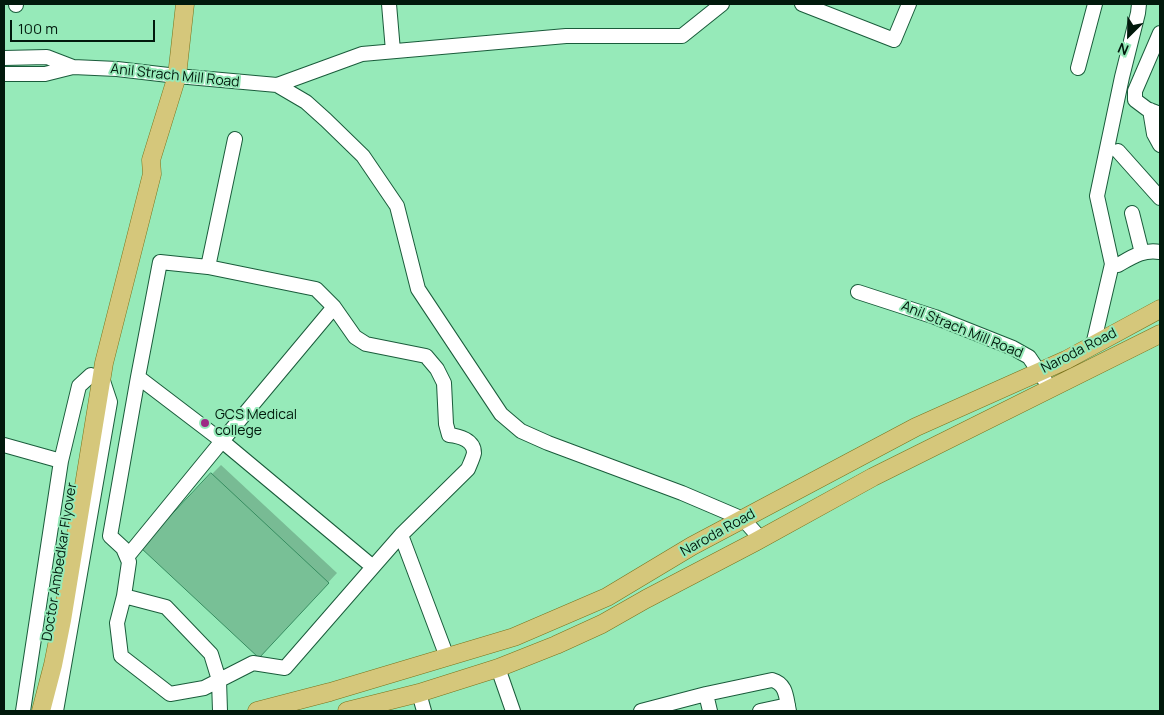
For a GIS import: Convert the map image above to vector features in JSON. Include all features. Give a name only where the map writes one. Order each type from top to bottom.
[{"type":"main road","points":[[90,413],[96,376],[104,363],[152,174],[151,160],[177,76],[186,4]]},
{"type":"main road","name":"Naroda Road","points":[[257,711],[514,637],[607,597],[692,546],[916,427],[1066,360],[1160,309]]},
{"type":"main road","name":"Naroda Road","points":[[347,711],[419,693],[498,668],[602,624],[873,477],[1160,334]]},
{"type":"main road","name":"Doctor Ambedkar Flyover","points":[[31,711],[52,621],[90,413]]},
{"type":"main road","name":"Doctor Ambedkar Flyover","points":[[41,711],[62,620],[90,413]]},
{"type":"street","points":[[389,4],[393,51]]},
{"type":"street","points":[[277,85],[362,54],[566,36],[682,36],[722,4]]},
{"type":"street","points":[[802,4],[894,40],[909,4]]},
{"type":"street","points":[[1078,68],[1096,4]]},
{"type":"street","points":[[1093,345],[1112,264],[1098,196],[1139,4]]},
{"type":"street","points":[[1160,33],[1135,91],[1135,100],[1155,112],[1154,134],[1160,144]]},
{"type":"street","points":[[37,57],[37,74]]},
{"type":"street","name":"Anil Strach Mill Road","points":[[4,58],[47,57],[73,67]]},
{"type":"street","name":"Anil Strach Mill Road","points":[[4,74],[45,74],[73,67],[117,69],[277,85]]},
{"type":"street","points":[[277,85],[306,102],[363,156],[397,206],[418,289],[501,414],[521,431],[548,443],[682,493],[743,519],[760,539]]},
{"type":"street","points":[[208,268],[235,139]]},
{"type":"street","points":[[1118,151],[1160,198]]},
{"type":"street","points":[[1132,213],[1142,253]]},
{"type":"street","points":[[1118,265],[1150,250],[1160,252]]},
{"type":"street","points":[[160,262],[208,268],[316,289],[334,307],[354,337],[366,344],[426,356],[437,369],[444,383],[446,424],[449,435],[459,436],[473,446],[474,454],[468,469],[401,535],[285,668],[253,663],[204,688],[170,694],[121,656],[117,623],[124,596],[129,562],[123,548],[110,536],[160,262]]},
{"type":"street","name":"Anil Strach Mill Road","points":[[858,292],[935,317],[1001,342],[1029,357],[1050,388]]},
{"type":"street","points":[[127,557],[334,307]]},
{"type":"street","points":[[23,711],[61,461],[79,386],[96,376],[110,402],[56,711]]},
{"type":"street","points":[[138,377],[222,440],[373,567]]},
{"type":"street","points":[[4,445],[61,461]]},
{"type":"street","points":[[401,535],[447,657]]},
{"type":"street","points":[[124,596],[166,607],[211,654],[219,680],[220,711]]},
{"type":"street","points":[[498,668],[513,711]]},
{"type":"street","points":[[641,711],[706,694],[772,680],[778,682],[783,687],[788,708],[760,711]]},
{"type":"street","points":[[419,693],[424,711]]},
{"type":"street","points":[[706,694],[710,711]]},
{"type":"building","points":[[211,473],[329,583],[259,658],[141,548]]},
{"type":"place","name":"GCS Medical college","points":[[205,423]]}]
